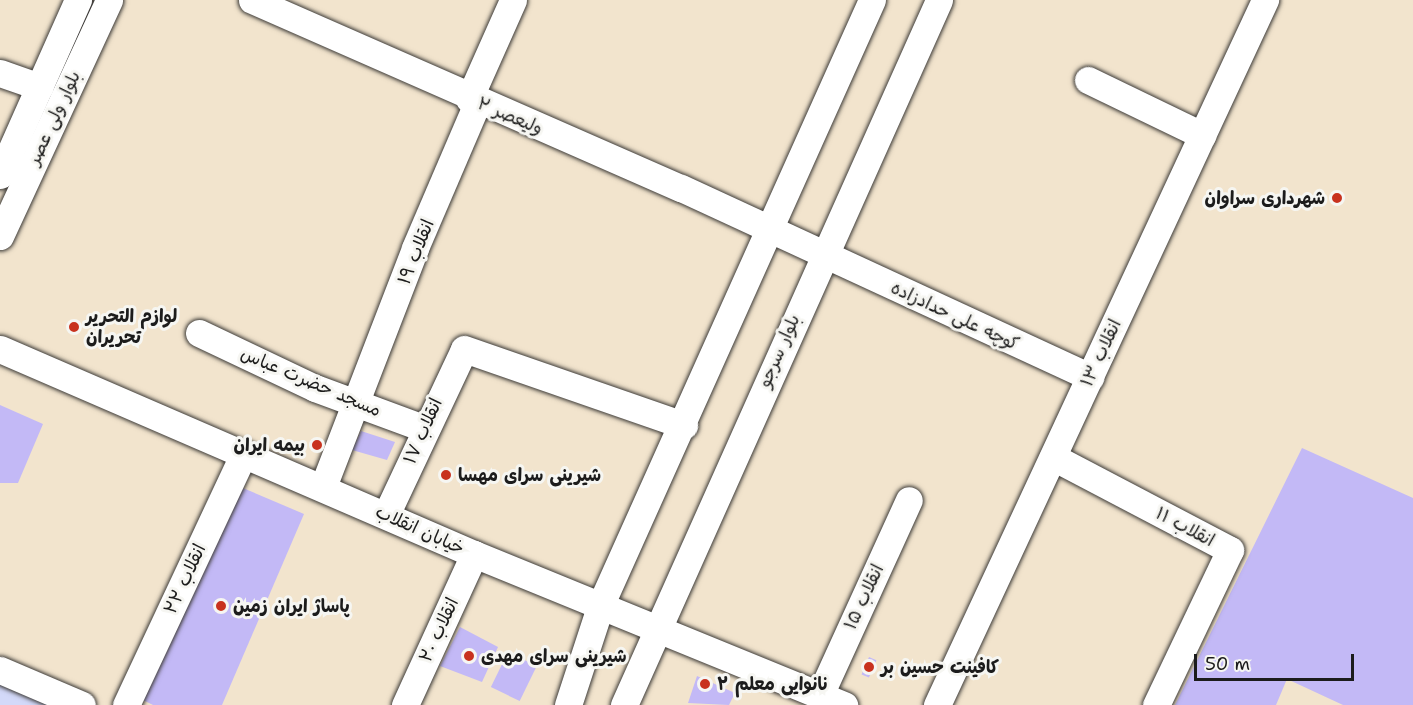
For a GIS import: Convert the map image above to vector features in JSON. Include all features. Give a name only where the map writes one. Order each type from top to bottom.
[{"type":"street","name":"بلوار ولی عصر","points":[[0,175],[78,0]]},
{"type":"street","name":"بلوار ولی عصر","points":[[0,236],[109,0]]},
{"type":"street","name":"ولیعصر ۲","points":[[252,0],[473,101],[769,229],[821,256]]},
{"type":"street","name":"انقلاب ۱۹","points":[[323,487],[513,0]]},
{"type":"street","points":[[568,705],[601,604],[684,425],[872,0]]},
{"type":"street","name":"بلوار سرجو","points":[[624,705],[821,256],[939,0]]},
{"type":"street","name":"انقلاب ۱۳","points":[[937,705],[1265,0]]},
{"type":"street","points":[[0,73],[40,87]]},
{"type":"street","points":[[1088,80],[1202,135]]},
{"type":"street","name":"کوچه علی حدادزاده","points":[[821,256],[1090,377]]},
{"type":"street","name":"مسجد حضرت عباس","points":[[200,333],[357,402],[423,428]]},
{"type":"street","name":"خیابان انقلاب","points":[[0,349],[474,554],[836,702]]},
{"type":"street","name":"انقلاب ۱۷","points":[[386,515],[423,428],[464,349],[684,425]]},
{"type":"street","name":"انقلاب ۲۲","points":[[126,705],[244,453]]},
{"type":"street","name":"انقلاب ۱۱","points":[[1053,457],[1230,550],[1156,705]]},
{"type":"street","name":"انقلاب ۱۵","points":[[836,702],[909,500]]},
{"type":"street","name":"انقلاب ۲۰","points":[[405,705],[474,554]]},
{"type":"street","points":[[0,670],[82,705]]},
{"type":"shaded area","points":[[0,683],[49,705],[0,705]]},
{"type":"building","points":[[0,405],[43,424],[18,483],[0,483]]},
{"type":"building","points":[[361,431],[395,442],[387,460],[352,450]]},
{"type":"building","points":[[1302,448],[1413,498],[1413,705],[1343,705],[1287,679],[1276,705],[1175,705]]},
{"type":"building","name":"پاساژ ایران زمین","points":[[229,482],[304,514],[222,705],[153,705],[139,698]]},
{"type":"building","name":"شیرینی سرای مهدی","points":[[460,627],[498,647],[482,682],[440,666]]},
{"type":"building","points":[[508,652],[537,666],[520,701],[491,687]]},
{"type":"building","name":"کافینت حسین بر","points":[[869,657],[876,660],[869,678],[862,674]]},
{"type":"building","name":"نانوایی معلم ۲","points":[[697,676],[735,693],[729,705],[688,703]]},
{"type":"place","name":"شهرداری سراوان","points":[[1337,198]]},
{"type":"place","name":"لوازم التحریر تحریران","points":[[74,327]]},
{"type":"place","name":"بیمه ایران","points":[[317,445]]},
{"type":"place","name":"شیرینی سرای مهسا","points":[[446,475]]},
{"type":"place","name":"پاساژ ایران زمین","points":[[221,606]]},
{"type":"place","name":"شیرینی سرای مهدی","points":[[469,656]]},
{"type":"place","name":"کافینت حسین بر","points":[[869,667]]},
{"type":"place","name":"نانوایی معلم ۲","points":[[705,684]]}]
